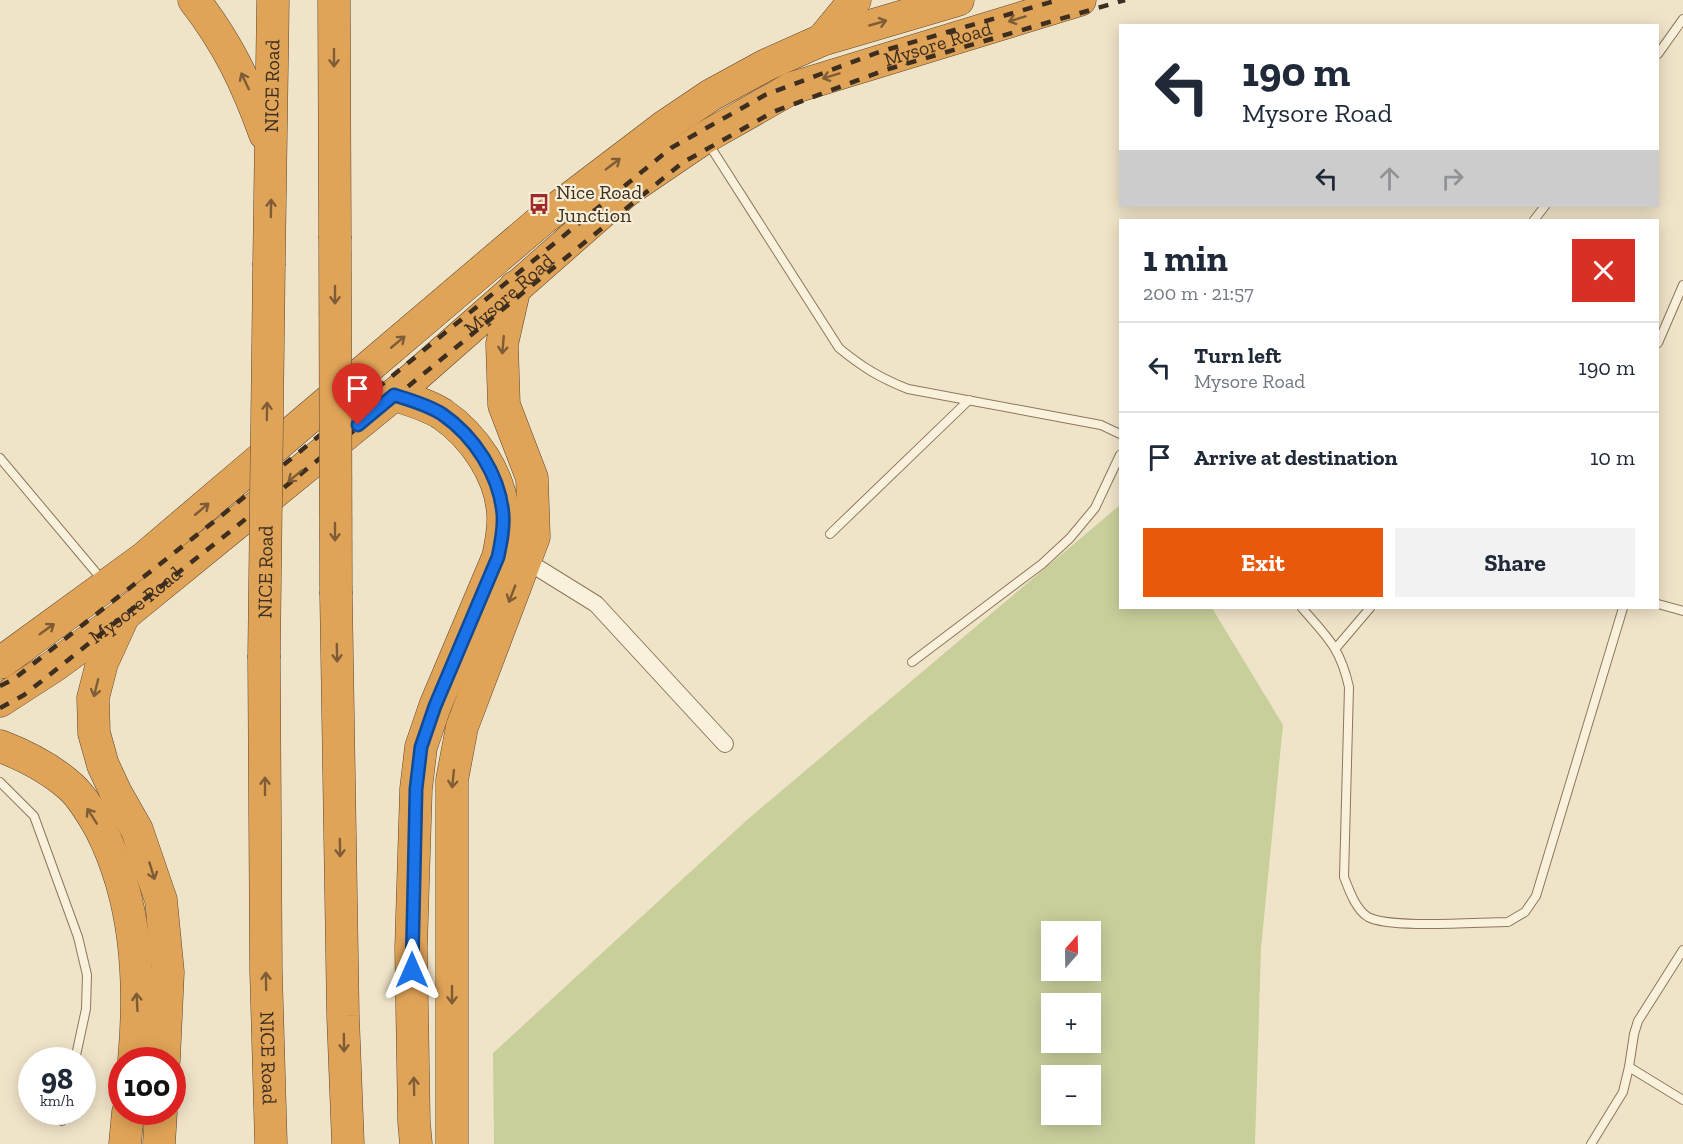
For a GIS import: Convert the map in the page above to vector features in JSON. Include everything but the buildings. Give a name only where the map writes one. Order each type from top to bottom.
[{"type":"highway","points":[[194,0],[230,50],[248,86],[272,152]]},
{"type":"highway","name":"NICE Road","points":[[271,1144],[266,971],[264,658],[273,0]]},
{"type":"highway","points":[[334,0],[336,594],[343,1016],[348,1144]]},
{"type":"highway","points":[[822,40],[855,0]]},
{"type":"highway","name":"Mysore Road","points":[[0,663],[144,558],[544,218],[609,167],[711,95],[766,65],[822,40],[958,0]]},
{"type":"highway","name":"Mysore Road","points":[[0,701],[54,666],[124,615],[394,395],[626,191],[705,138],[792,88],[1076,1]]},
{"type":"highway","points":[[452,1144],[452,780],[462,727],[534,537],[532,478],[504,405],[502,344],[515,287]]},
{"type":"highway","points":[[394,395],[441,413],[466,434],[483,458],[497,484],[503,513],[503,533],[498,557],[435,706],[421,747],[416,789],[411,948],[416,1144]]},
{"type":"highway","points":[[124,615],[102,663],[93,698],[94,733],[103,765],[116,794],[137,830],[161,900],[168,972],[165,1047]]},
{"type":"highway","points":[[0,746],[26,756],[52,772],[73,789],[93,816],[111,850],[133,928],[138,1017],[135,1047]]},
{"type":"street","points":[[525,561],[596,604],[725,744]]},
{"type":"lane","points":[[1659,53],[1683,19]]},
{"type":"lane","points":[[705,138],[839,348],[859,364],[882,379],[908,389],[1101,425],[1119,434]]},
{"type":"lane","points":[[1535,219],[1544,207]]},
{"type":"lane","points":[[1659,341],[1683,285]]},
{"type":"lane","points":[[830,534],[969,400]]},
{"type":"lane","points":[[912,662],[1041,564],[1070,538],[1095,508],[1119,457]]},
{"type":"lane","points":[[0,458],[107,586]]},
{"type":"lane","points":[[1659,604],[1683,611]]},
{"type":"lane","points":[[1303,609],[1336,648],[1344,664],[1348,687],[1344,877],[1352,897],[1366,916],[1387,923],[1508,922],[1525,912],[1536,896],[1623,609]]},
{"type":"lane","points":[[1336,648],[1369,609]]},
{"type":"lane","points":[[0,782],[34,816],[78,937],[87,975],[86,1009],[78,1047]]},
{"type":"lane","points":[[1591,1144],[1620,1100],[1638,1021],[1683,950]]},
{"type":"lane","points":[[1629,1067],[1683,1100]]},
{"type":"green space","points":[[1119,506],[1119,609],[1213,609],[1283,725],[1261,948],[1255,1144],[494,1144],[493,1053],[748,819]]},
{"type":"railway","points":[[0,686],[14,679],[221,516],[671,148],[765,95],[879,52],[1058,0]]},
{"type":"railway","points":[[0,708],[24,695],[232,530],[682,163],[773,112],[885,70],[1125,0]]},
{"type":"place","name":"Nice Road Junction","points":[[539,204]]},
{"type":"route","points":[[358,425],[394,395],[441,413],[466,434],[483,458],[497,484],[503,513],[503,533],[498,557],[435,706],[421,747],[416,789],[412,970]]}]
